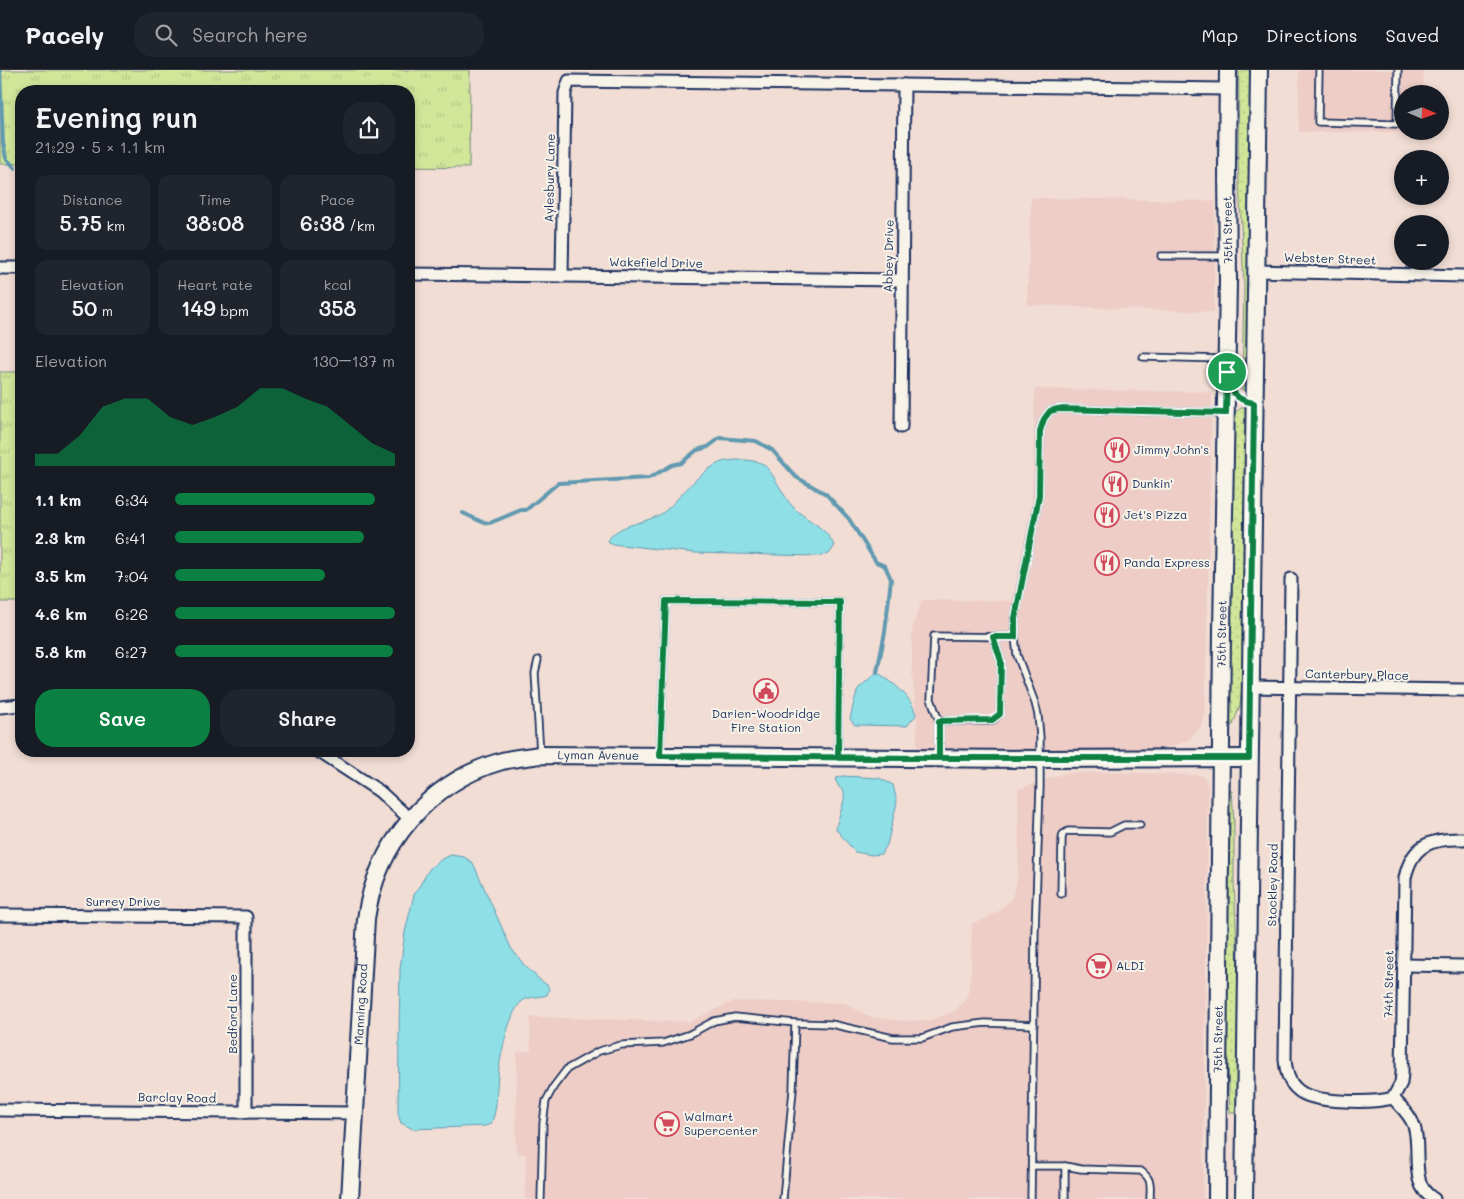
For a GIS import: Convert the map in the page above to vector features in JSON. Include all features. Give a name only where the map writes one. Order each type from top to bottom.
[{"type":"main road","name":"75th Street","points":[[1217,1199],[1220,758],[1227,366],[1228,256],[1226,168],[1228,70]]},
{"type":"main road","points":[[1244,1199],[1259,70]]},
{"type":"main road","points":[[1227,366],[1230,385],[1236,396],[1243,402],[1254,403]]},
{"type":"main road","name":"Lyman Avenue","points":[[410,819],[423,804],[450,784],[473,772],[500,762],[540,755],[1039,759],[1249,758]]},
{"type":"main road","name":"Manning Road","points":[[350,1199],[368,905],[381,864],[410,819]]},
{"type":"street","name":"Aylesbury Lane","points":[[562,276],[565,92],[569,81],[904,85]]},
{"type":"street","points":[[904,85],[1228,89]]},
{"type":"street","name":"Abbey Drive","points":[[901,427],[904,85]]},
{"type":"street","points":[[0,268],[15,268]]},
{"type":"street","name":"Webster Street","points":[[1256,271],[1464,276]]},
{"type":"street","name":"Wakefield Drive","points":[[415,274],[902,280]]},
{"type":"street","name":"Stockley Road","points":[[1291,579],[1284,1059],[1286,1072],[1291,1082],[1299,1091],[1318,1099],[1381,1101],[1393,1098]]},
{"type":"street","name":"Canterbury Place","points":[[1250,687],[1464,690]]},
{"type":"street","points":[[0,707],[15,706]]},
{"type":"street","points":[[328,757],[379,791],[410,819]]},
{"type":"street","name":"74th Street","points":[[1393,1098],[1401,1083],[1402,1073],[1405,878],[1407,869],[1418,849],[1445,838],[1464,839]]},
{"type":"street","name":"Surrey Drive","points":[[0,915],[246,917]]},
{"type":"street","name":"Bedford Lane","points":[[246,917],[246,1112]]},
{"type":"street","points":[[1404,965],[1464,966]]},
{"type":"street","points":[[1393,1098],[1407,1112],[1414,1124],[1417,1138],[1418,1177],[1428,1196],[1434,1199]]},
{"type":"street","name":"Barclay Road","points":[[0,1110],[354,1113]]},
{"type":"lane","points":[[1319,70],[1318,122],[1397,124],[1398,70]]},
{"type":"lane","points":[[1161,256],[1228,256]]},
{"type":"lane","points":[[1143,357],[1227,366]]},
{"type":"lane","points":[[1032,1199],[1039,759],[1038,715],[1017,656],[1015,618],[1039,496],[1040,431],[1044,419],[1050,411],[1058,409],[1226,413]]},
{"type":"lane","points":[[660,756],[666,601],[840,602],[838,758]]},
{"type":"lane","points":[[939,758],[939,721],[931,699],[934,636],[1015,637]]},
{"type":"lane","points":[[939,721],[992,720],[1000,714],[1001,661],[993,637]]},
{"type":"lane","points":[[538,660],[535,673],[540,755]]},
{"type":"lane","points":[[1061,894],[1063,834],[1068,832],[1110,832],[1124,825],[1140,825]]},
{"type":"lane","points":[[541,1199],[543,1123],[546,1102],[554,1086],[567,1069],[599,1051],[621,1044],[663,1044],[690,1034],[714,1021],[736,1017],[795,1023],[831,1024],[893,1038],[922,1038],[952,1027],[985,1024],[1034,1025]]},
{"type":"lane","points":[[783,1199],[793,1090],[795,1023]]},
{"type":"lane","points":[[1033,1166],[1066,1166],[1081,1169],[1141,1171],[1148,1176],[1150,1182],[1150,1199]]},
{"type":"lane","points":[[1065,1199],[1066,1166]]},
{"type":"shaded area","points":[[1299,70],[1424,70],[1423,85],[1394,85],[1394,132],[1299,132]]},
{"type":"shaded area","points":[[1031,198],[1215,201],[1214,312],[1027,305]]},
{"type":"shaded area","points":[[1035,389],[1212,392],[1205,716],[1201,726],[1190,739],[1179,744],[1167,748],[1149,750],[917,748],[917,719],[912,674],[912,629],[922,600],[1012,601],[1032,501]]},
{"type":"shaded area","points":[[1107,772],[1200,775],[1204,777],[1208,785],[1203,1199],[525,1199],[526,1154],[516,1153],[517,1052],[531,1051],[530,1017],[689,1022],[734,1001],[845,1003],[870,1017],[903,1021],[931,1020],[953,1012],[967,999],[971,969],[972,923],[985,919],[999,911],[1011,899],[1017,881],[1019,852],[1018,789],[1066,773]]},
{"type":"green space","points":[[0,70],[470,70],[469,168],[415,167],[415,85],[15,85],[15,164],[0,164]]},
{"type":"green space","points":[[1239,70],[1250,70],[1246,390],[1242,390],[1244,286],[1238,160]]},
{"type":"green space","points":[[0,372],[15,372],[15,602],[0,602]]},
{"type":"green space","points":[[1243,407],[1246,409],[1242,686],[1240,705],[1233,725],[1228,725],[1234,413]]},
{"type":"green space","points":[[1227,791],[1232,791],[1234,824],[1234,881],[1239,992],[1238,1113],[1230,1113],[1226,1017]]},
{"type":"water","points":[[746,460],[764,465],[793,507],[827,535],[834,547],[829,554],[817,556],[695,553],[611,544],[608,541],[622,528],[663,513],[696,480],[714,466],[726,461]]},
{"type":"water","points":[[877,672],[895,685],[914,708],[916,715],[907,726],[855,725],[850,719],[858,689]]},
{"type":"water","points":[[842,776],[879,778],[893,785],[897,802],[887,845],[881,854],[872,855],[855,852],[836,829],[843,804],[844,791],[839,787],[835,779]]},
{"type":"water","points":[[451,855],[464,857],[473,863],[511,948],[525,966],[547,985],[549,989],[547,995],[530,998],[521,1002],[513,1016],[501,1058],[496,1106],[491,1124],[485,1126],[413,1129],[401,1123],[398,1114],[400,969],[405,932],[414,895],[430,868]]},
{"type":"waterway","points":[[0,70],[3,143],[6,158],[15,168]]},
{"type":"waterway","points":[[463,513],[482,522],[490,523],[521,510],[526,510],[558,483],[649,478],[672,465],[681,463],[697,450],[708,447],[720,438],[756,441],[772,450],[796,477],[826,494],[849,519],[876,562],[885,566],[891,579],[885,632],[877,672]]},
{"type":"place","name":"Jimmy John's","points":[[1117,450]]},
{"type":"place","name":"Dunkin'","points":[[1115,484]]},
{"type":"place","name":"Jet's Pizza","points":[[1107,515]]},
{"type":"place","name":"Panda Express","points":[[1107,563]]},
{"type":"place","name":"Darien-Woodridge Fire Station","points":[[766,691]]},
{"type":"place","name":"ALDI","points":[[1099,966]]},
{"type":"place","name":"Walmart Supercenter","points":[[667,1124]]},
{"type":"route","points":[[1227,372],[1226,413],[1058,409],[1050,411],[1044,419],[1040,431],[1039,496],[1015,618],[1015,637],[993,637],[1001,661],[1000,714],[992,720],[939,721],[939,758],[838,758],[660,756],[666,601],[840,602],[838,758],[1039,759],[1249,758],[1254,403],[1243,402],[1236,396],[1230,385],[1227,372]]}]
